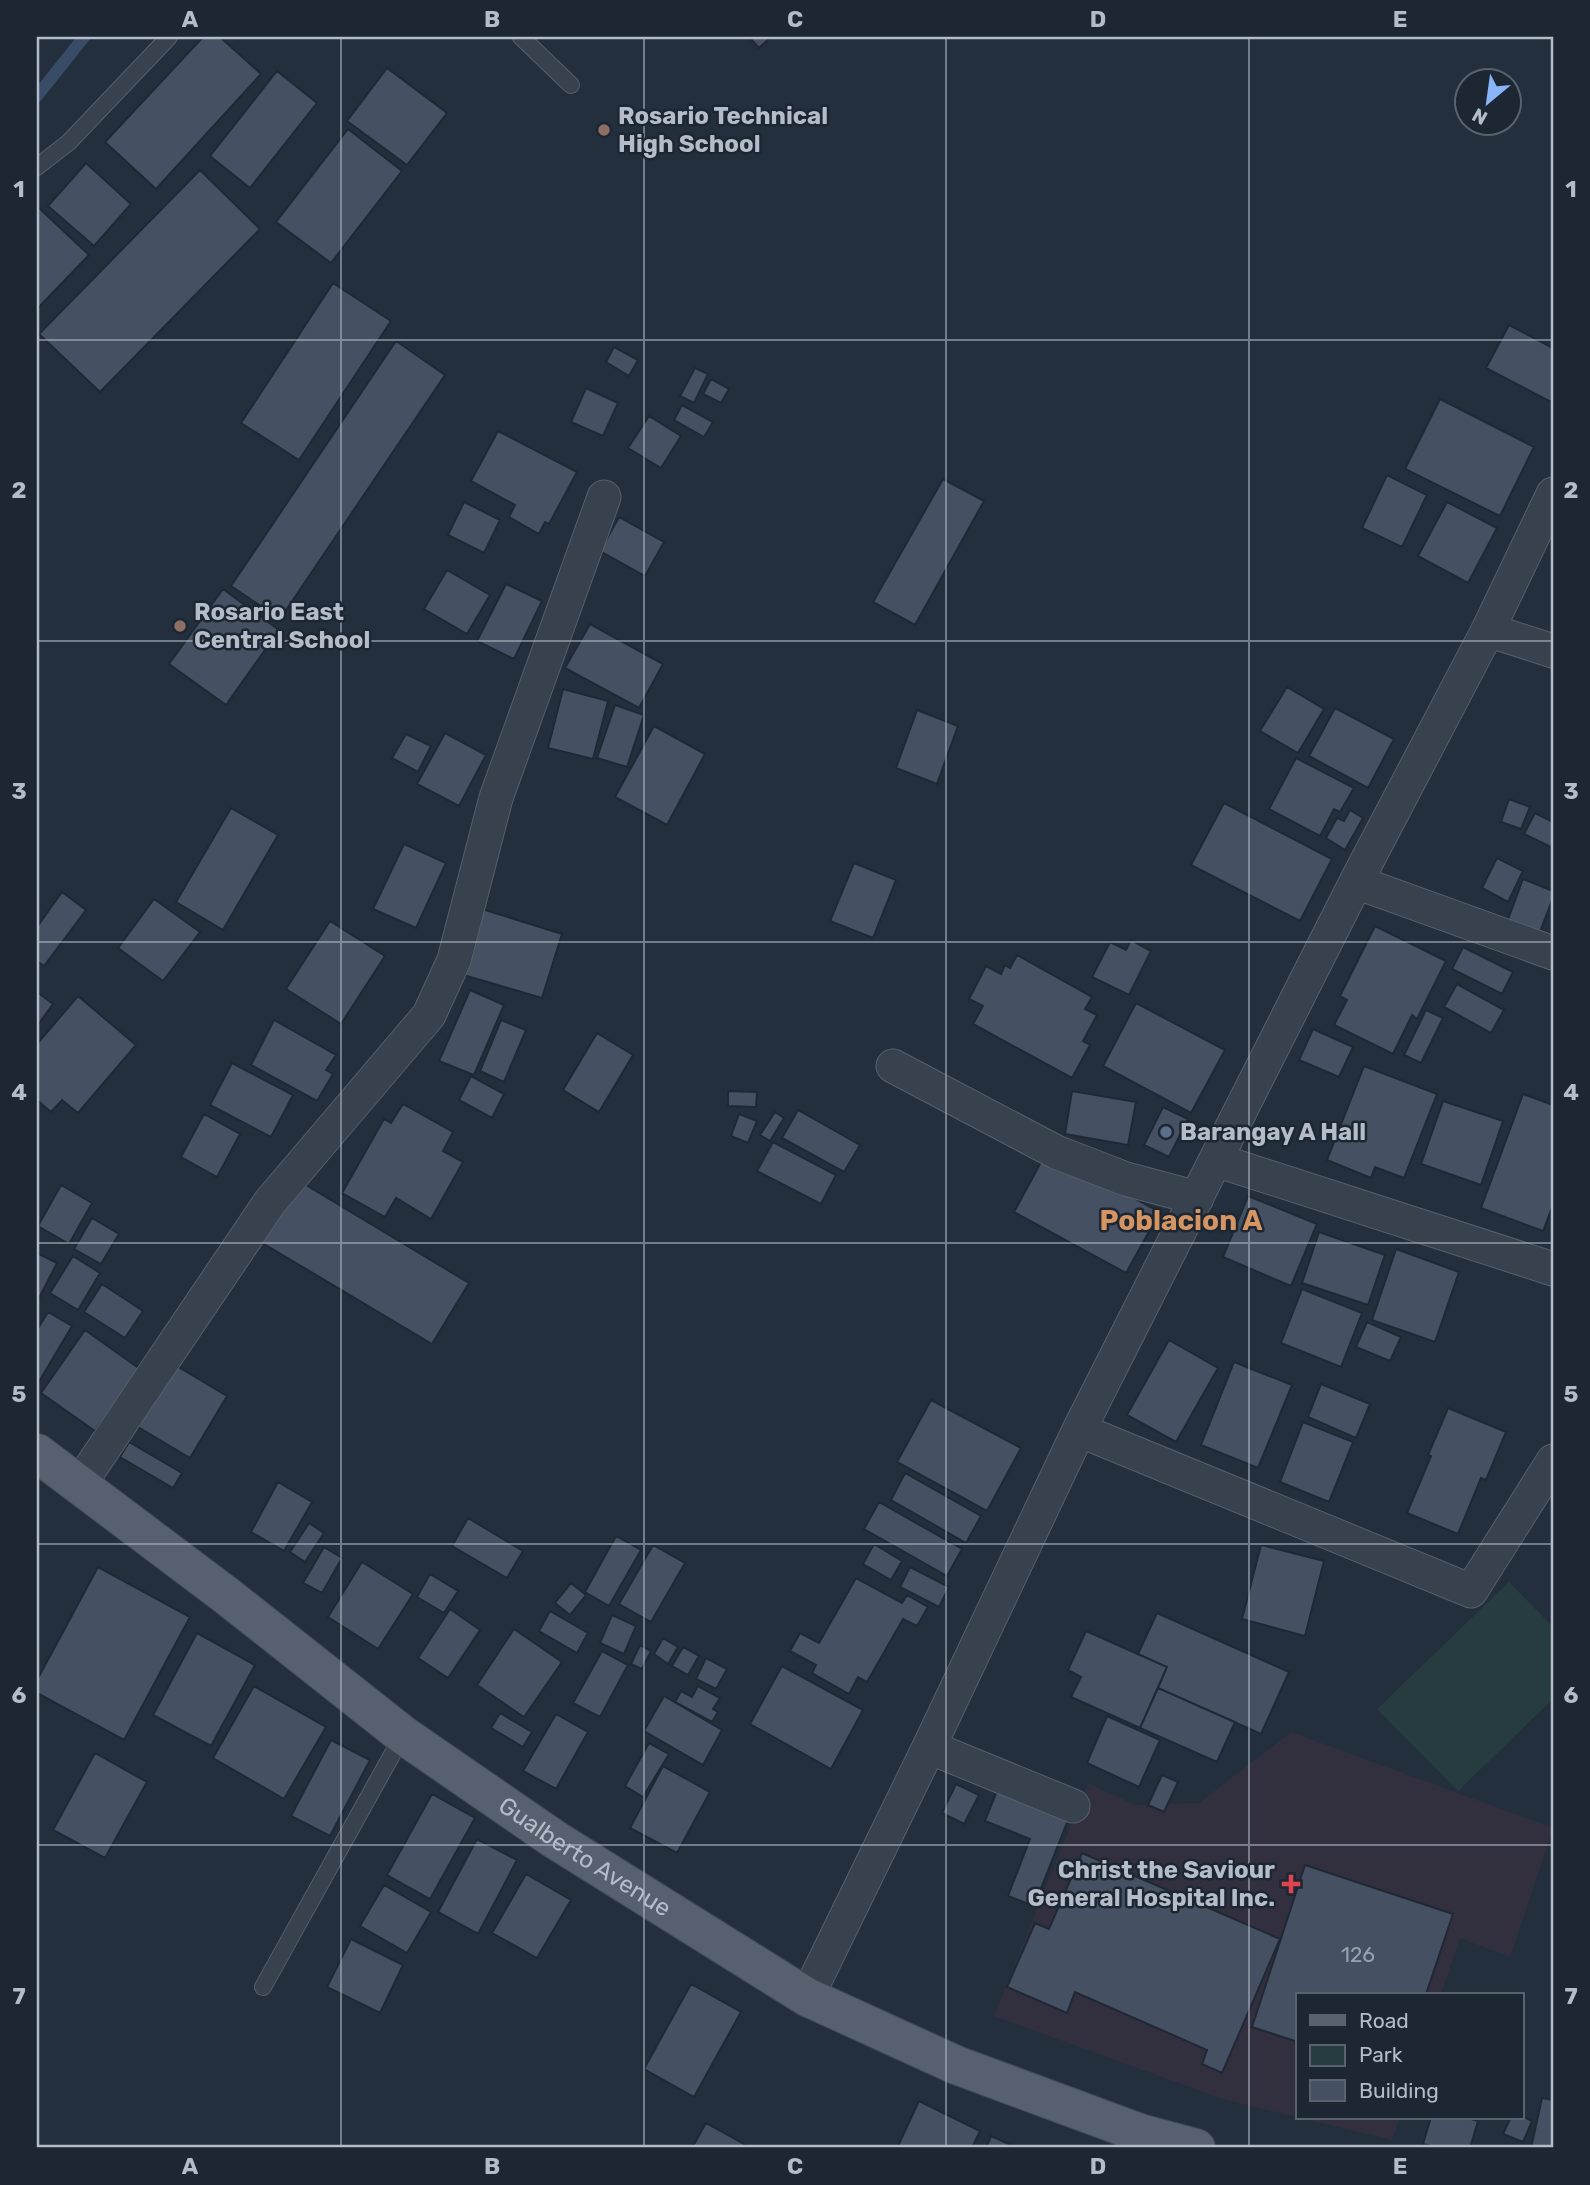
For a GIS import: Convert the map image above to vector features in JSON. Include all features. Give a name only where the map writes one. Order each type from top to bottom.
[{"type":"main road","name":"Gualberto Avenue","points":[[37,1453],[227,1596],[403,1735],[554,1839],[807,1997],[956,2065],[1140,2133],[1196,2148]]},
{"type":"street","points":[[807,1997],[1079,1430],[1356,882],[1488,629],[1553,494]]},
{"type":"street","points":[[79,1485],[270,1202],[429,1015],[454,960],[496,798],[604,496]]},
{"type":"street","points":[[1488,629],[1553,651]]},
{"type":"street","points":[[1356,882],[1553,953]]},
{"type":"street","points":[[893,1066],[1056,1152],[1126,1179],[1197,1198]]},
{"type":"street","points":[[1216,1160],[1553,1269]]},
{"type":"street","points":[[1079,1430],[1471,1591],[1553,1461]]},
{"type":"street","points":[[929,1747],[1073,1806]]},
{"type":"lane","points":[[37,167],[69,142],[169,37]]},
{"type":"lane","points":[[521,37],[571,85]]},
{"type":"lane","points":[[263,1987],[403,1735]]},
{"type":"shaded area","name":"Christ the Saviour General Hospital Inc.","points":[[1291,1732],[1553,1828],[1510,1957],[1460,1938],[1441,1993],[1296,1993],[1296,2117],[1223,2099],[994,2016],[1088,1783],[1135,1805],[1199,1803]]},
{"type":"shaded area","name":"Christ the Saviour General Hospital Inc.","points":[[1301,2118],[1400,2118],[1392,2140]]},
{"type":"green space","points":[[1509,1582],[1553,1627],[1553,1699],[1458,1791],[1377,1709]]},
{"type":"building","points":[[203,37],[220,37],[261,74],[156,189],[105,142]]},
{"type":"building","points":[[749,37],[771,37],[759,48]]},
{"type":"building","points":[[387,68],[447,113],[407,165],[347,121]]},
{"type":"building","points":[[277,71],[317,103],[250,188],[210,156]]},
{"type":"building","points":[[348,129],[402,171],[331,263],[276,222]]},
{"type":"building","points":[[86,163],[131,204],[94,246],[48,206]]},
{"type":"building","points":[[200,170],[260,229],[100,392],[39,334]]},
{"type":"building","points":[[39,208],[89,255],[37,309],[37,210]]},
{"type":"building","points":[[333,283],[391,321],[299,460],[241,423]]},
{"type":"building","points":[[1509,325],[1553,348],[1551,402],[1486,368]]},
{"type":"building","points":[[396,341],[445,375],[280,619],[231,586]]},
{"type":"building","points":[[614,347],[638,360],[629,376],[606,362]]},
{"type":"building","points":[[695,368],[708,374],[694,403],[680,396]]},
{"type":"building","points":[[711,379],[729,389],[721,403],[703,394]]},
{"type":"building","points":[[586,388],[618,403],[603,436],[571,422]]},
{"type":"building","points":[[1440,399],[1534,447],[1500,516],[1405,469]]},
{"type":"building","points":[[682,405],[713,422],[704,437],[674,420]]},
{"type":"building","points":[[649,416],[681,436],[661,468],[628,448]]},
{"type":"building","points":[[498,431],[577,472],[549,524],[545,522],[539,534],[509,517],[515,505],[471,481]]},
{"type":"building","points":[[1387,475],[1427,495],[1402,547],[1362,528]]},
{"type":"building","points":[[943,479],[984,501],[915,625],[873,602]]},
{"type":"building","points":[[464,502],[500,520],[484,553],[448,535]]},
{"type":"building","points":[[1447,502],[1497,528],[1468,583],[1418,556]]},
{"type":"building","points":[[619,517],[664,542],[645,576],[600,551]]},
{"type":"building","points":[[447,570],[490,595],[467,634],[424,609]]},
{"type":"building","points":[[506,584],[542,601],[514,659],[477,641]]},
{"type":"building","points":[[223,589],[279,630],[226,705],[169,664]]},
{"type":"building","points":[[590,624],[663,664],[639,708],[565,668]]},
{"type":"building","points":[[1287,687],[1324,709],[1298,753],[1260,731]]},
{"type":"building","points":[[563,689],[608,701],[593,759],[548,748]]},
{"type":"building","points":[[615,705],[644,715],[627,767],[597,758]]},
{"type":"building","points":[[1335,708],[1394,739],[1368,788],[1309,756]]},
{"type":"building","points":[[917,710],[958,726],[937,784],[896,768]]},
{"type":"building","points":[[654,726],[705,754],[667,825],[615,797]]},
{"type":"building","points":[[445,733],[486,755],[459,806],[417,784]]},
{"type":"building","points":[[406,734],[431,746],[418,772],[392,758]]},
{"type":"building","points":[[1296,758],[1354,788],[1340,812],[1334,809],[1320,836],[1269,809]]},
{"type":"building","points":[[1509,799],[1530,807],[1521,829],[1501,822]]},
{"type":"building","points":[[1224,803],[1332,859],[1300,921],[1191,865]]},
{"type":"building","points":[[231,808],[278,835],[223,930],[176,902]]},
{"type":"building","points":[[1350,810],[1363,818],[1345,850],[1326,838],[1337,818],[1344,821]]},
{"type":"building","points":[[1535,813],[1553,822],[1553,848],[1524,834]]},
{"type":"building","points":[[404,844],[446,863],[416,928],[373,909]]},
{"type":"building","points":[[1497,858],[1523,871],[1508,902],[1482,888]]},
{"type":"building","points":[[854,863],[896,880],[873,938],[830,921]]},
{"type":"building","points":[[1523,879],[1553,891],[1553,898],[1539,934],[1507,922]]},
{"type":"building","points":[[62,892],[86,910],[44,966],[37,961],[37,927]]},
{"type":"building","points":[[154,899],[200,932],[163,981],[118,948]]},
{"type":"building","points":[[479,908],[562,934],[542,998],[460,974]]},
{"type":"building","points":[[330,921],[385,956],[341,1024],[286,989]]},
{"type":"building","points":[[1375,926],[1446,961],[1417,1019],[1412,1015],[1393,1054],[1334,1025],[1347,1000],[1340,996]]},
{"type":"building","points":[[1131,940],[1151,951],[1129,995],[1092,977],[1110,942],[1126,950]]},
{"type":"building","points":[[1463,947],[1513,972],[1502,994],[1452,969]]},
{"type":"building","points":[[1017,955],[1092,997],[1085,1009],[1097,1015],[1083,1041],[1090,1045],[1072,1078],[973,1024],[983,1006],[969,999],[986,966],[1001,974],[1005,965],[1010,968]]},
{"type":"building","points":[[1457,984],[1504,1010],[1491,1033],[1444,1007]]},
{"type":"building","points":[[470,990],[504,1005],[474,1075],[439,1061]]},
{"type":"building","points":[[37,992],[53,1004],[37,1026]]},
{"type":"building","points":[[78,996],[136,1045],[78,1113],[62,1100],[51,1112],[37,1100],[37,1044]]},
{"type":"building","points":[[1136,1003],[1225,1050],[1191,1113],[1103,1066]]},
{"type":"building","points":[[1426,1010],[1443,1018],[1421,1063],[1404,1055]]},
{"type":"building","points":[[274,1020],[336,1055],[326,1070],[333,1074],[317,1101],[251,1065]]},
{"type":"building","points":[[501,1020],[526,1030],[504,1082],[480,1071]]},
{"type":"building","points":[[1313,1029],[1353,1047],[1339,1077],[1299,1060]]},
{"type":"building","points":[[597,1033],[633,1055],[599,1112],[563,1090]]},
{"type":"building","points":[[232,1063],[293,1095],[271,1137],[210,1105]]},
{"type":"building","points":[[1364,1066],[1437,1094],[1404,1178],[1375,1167],[1371,1178],[1327,1160]]},
{"type":"building","points":[[471,1076],[504,1094],[492,1118],[459,1100]]},
{"type":"building","points":[[728,1091],[757,1092],[756,1107],[728,1106]]},
{"type":"building","points":[[1072,1091],[1136,1102],[1128,1145],[1065,1134]]},
{"type":"building","points":[[1523,1094],[1553,1105],[1553,1205],[1543,1231],[1481,1208]]},
{"type":"building","points":[[1443,1101],[1503,1121],[1481,1185],[1421,1164]]},
{"type":"building","points":[[403,1104],[453,1132],[443,1151],[463,1162],[431,1219],[396,1198],[385,1217],[342,1193],[384,1119],[391,1123]]},
{"type":"building","name":"Barangay A Hall","points":[[1163,1107],[1188,1119],[1169,1157],[1144,1145]]},
{"type":"building","points":[[798,1110],[860,1145],[844,1172],[782,1138]]},
{"type":"building","points":[[775,1112],[784,1118],[770,1141],[760,1135]]},
{"type":"building","points":[[204,1114],[240,1134],[217,1177],[181,1157]]},
{"type":"building","points":[[739,1114],[757,1121],[748,1143],[731,1136]]},
{"type":"building","points":[[773,1142],[836,1175],[821,1204],[757,1171]]},
{"type":"building","points":[[1047,1151],[1160,1212],[1126,1273],[1014,1212]]},
{"type":"building","points":[[296,1179],[469,1283],[432,1344],[259,1241]]},
{"type":"building","points":[[61,1185],[92,1203],[69,1244],[38,1226]]},
{"type":"building","points":[[1248,1196],[1317,1224],[1291,1286],[1223,1257]]},
{"type":"building","points":[[92,1218],[119,1234],[101,1264],[74,1249]]},
{"type":"building","points":[[1319,1232],[1385,1255],[1368,1305],[1302,1283]]},
{"type":"building","points":[[1396,1249],[1459,1272],[1435,1342],[1372,1320]]},
{"type":"building","points":[[37,1253],[57,1263],[37,1302]]},
{"type":"building","points":[[73,1256],[100,1273],[78,1310],[50,1293]]},
{"type":"building","points":[[102,1284],[143,1311],[125,1338],[84,1312]]},
{"type":"building","points":[[1302,1289],[1362,1313],[1341,1367],[1281,1343]]},
{"type":"building","points":[[48,1312],[72,1326],[37,1385],[37,1330]]},
{"type":"building","points":[[1367,1322],[1401,1337],[1390,1361],[1356,1347]]},
{"type":"building","points":[[85,1330],[140,1369],[95,1431],[41,1393]]},
{"type":"building","points":[[1169,1340],[1218,1368],[1176,1442],[1127,1415]]},
{"type":"building","points":[[1234,1362],[1292,1385],[1258,1468],[1201,1445]]},
{"type":"building","points":[[175,1365],[227,1396],[190,1458],[138,1427]]},
{"type":"building","points":[[1321,1384],[1370,1404],[1356,1438],[1308,1417]]},
{"type":"building","points":[[931,1400],[1021,1448],[987,1511],[897,1462]]},
{"type":"building","points":[[1448,1408],[1506,1432],[1486,1480],[1481,1478],[1458,1534],[1407,1513]]},
{"type":"building","points":[[1303,1422],[1353,1442],[1329,1502],[1280,1482]]},
{"type":"building","points":[[129,1442],[182,1473],[173,1488],[120,1457]]},
{"type":"building","points":[[905,1473],[981,1516],[966,1543],[891,1500]]},
{"type":"building","points":[[278,1482],[312,1502],[284,1551],[251,1532]]},
{"type":"building","points":[[879,1502],[962,1549],[947,1576],[864,1529]]},
{"type":"building","points":[[468,1518],[523,1551],[507,1578],[452,1546]]},
{"type":"building","points":[[309,1523],[324,1533],[305,1562],[290,1552]]},
{"type":"building","points":[[616,1536],[641,1550],[609,1606],[585,1592]]},
{"type":"building","points":[[874,1544],[902,1561],[891,1580],[863,1564]]},
{"type":"building","points":[[653,1545],[685,1563],[651,1622],[619,1604]]},
{"type":"building","points":[[1261,1545],[1324,1561],[1305,1636],[1242,1619]]},
{"type":"building","points":[[324,1547],[342,1558],[322,1593],[303,1583]]},
{"type":"building","points":[[362,1562],[413,1594],[378,1649],[328,1617]]},
{"type":"building","points":[[98,1567],[190,1617],[124,1740],[37,1693],[37,1680]]},
{"type":"building","points":[[910,1567],[949,1587],[939,1607],[900,1587]]},
{"type":"building","points":[[430,1574],[458,1591],[444,1613],[417,1597]]},
{"type":"building","points":[[856,1578],[902,1603],[907,1595],[928,1607],[917,1626],[903,1619],[867,1682],[858,1677],[849,1694],[812,1673],[816,1665],[790,1651],[800,1633],[819,1643]]},
{"type":"building","points":[[571,1583],[586,1595],[570,1615],[555,1603]]},
{"type":"building","points":[[450,1609],[480,1630],[448,1678],[418,1658]]},
{"type":"building","points":[[550,1611],[588,1633],[577,1653],[539,1631]]},
{"type":"building","points":[[1157,1613],[1289,1672],[1261,1734],[1158,1688],[1167,1667],[1138,1654]]},
{"type":"building","points":[[612,1615],[636,1626],[624,1654],[600,1643]]},
{"type":"building","points":[[514,1629],[562,1662],[524,1717],[477,1685]]},
{"type":"building","points":[[1086,1631],[1167,1667],[1140,1728],[1071,1697],[1081,1677],[1068,1670]]},
{"type":"building","points":[[197,1633],[255,1665],[211,1746],[153,1715]]},
{"type":"building","points":[[663,1638],[678,1647],[668,1664],[654,1654]]},
{"type":"building","points":[[640,1645],[651,1651],[642,1669],[631,1664]]},
{"type":"building","points":[[683,1647],[699,1656],[688,1675],[672,1666]]},
{"type":"building","points":[[602,1651],[628,1665],[600,1717],[573,1703]]},
{"type":"building","points":[[706,1658],[727,1669],[716,1689],[696,1679]]},
{"type":"building","points":[[782,1666],[863,1710],[831,1769],[750,1724]]},
{"type":"building","points":[[254,1686],[326,1727],[284,1799],[213,1758]]},
{"type":"building","points":[[698,1686],[720,1698],[713,1709],[718,1712],[712,1722],[675,1702],[681,1691],[692,1697]]},
{"type":"building","points":[[1158,1688],[1235,1722],[1217,1762],[1140,1728]]},
{"type":"building","points":[[664,1696],[722,1730],[703,1765],[644,1731]]},
{"type":"building","points":[[500,1713],[532,1732],[523,1747],[491,1728]]},
{"type":"building","points":[[556,1714],[588,1732],[556,1789],[523,1771]]},
{"type":"building","points":[[1107,1716],[1160,1740],[1139,1787],[1087,1763]]},
{"type":"building","points":[[331,1740],[370,1760],[330,1836],[291,1816]]},
{"type":"building","points":[[649,1743],[669,1754],[643,1797],[625,1786]]},
{"type":"building","points":[[95,1753],[147,1782],[105,1858],[53,1830]]},
{"type":"building","points":[[663,1766],[710,1792],[677,1853],[630,1828]]},
{"type":"building","points":[[1162,1775],[1178,1782],[1164,1812],[1148,1805]]},
{"type":"building","points":[[956,1784],[979,1795],[964,1824],[942,1813]]},
{"type":"building","points":[[997,1791],[1068,1820],[1034,1906],[1008,1896],[1030,1839],[985,1821]]},
{"type":"building","points":[[432,1794],[475,1818],[430,1899],[387,1875]]},
{"type":"building","points":[[477,1839],[517,1860],[478,1934],[438,1912]]},
{"type":"building","points":[[1082,1853],[1280,1939],[1222,2073],[1202,2064],[1207,2050],[1075,1992],[1067,2013],[1007,1987],[1035,1923],[1049,1929]]},
{"type":"building","points":[[1305,1865],[1453,1914],[1426,1993],[1296,1993],[1296,2041],[1252,2027]]},
{"type":"building","points":[[526,1874],[571,1900],[537,1958],[492,1933]]},
{"type":"building","points":[[384,1885],[431,1912],[407,1953],[360,1926]]},
{"type":"building","points":[[351,1939],[403,1965],[380,2013],[327,1987]]},
{"type":"building","points":[[691,1984],[741,2012],[694,2097],[644,2069]]},
{"type":"building","points":[[1542,2098],[1553,2100],[1553,2148],[1531,2148]]},
{"type":"building","points":[[919,2101],[980,2131],[972,2148],[897,2148]]},
{"type":"building","points":[[1524,2117],[1532,2121],[1523,2142],[1503,2134],[1511,2118]]},
{"type":"building","points":[[1431,2118],[1468,2118],[1478,2121],[1470,2148],[1438,2148],[1423,2144]]},
{"type":"building","points":[[706,2123],[751,2148],[692,2148]]},
{"type":"building","points":[[991,2136],[1018,2148],[986,2148]]},
{"type":"waterway","points":[[37,96],[84,37]]},
{"type":"place","name":"Rosario Technical High School","points":[[604,130]]},
{"type":"place","name":"Rosario East Central School","points":[[180,626]]},
{"type":"place","name":"Barangay A Hall","points":[[1166,1132]]},
{"type":"place","name":"Christ the Saviour General Hospital Inc.","points":[[1291,1884]]},
{"type":"district","name":"Poblacion A","points":[[1181,1220]]}]
